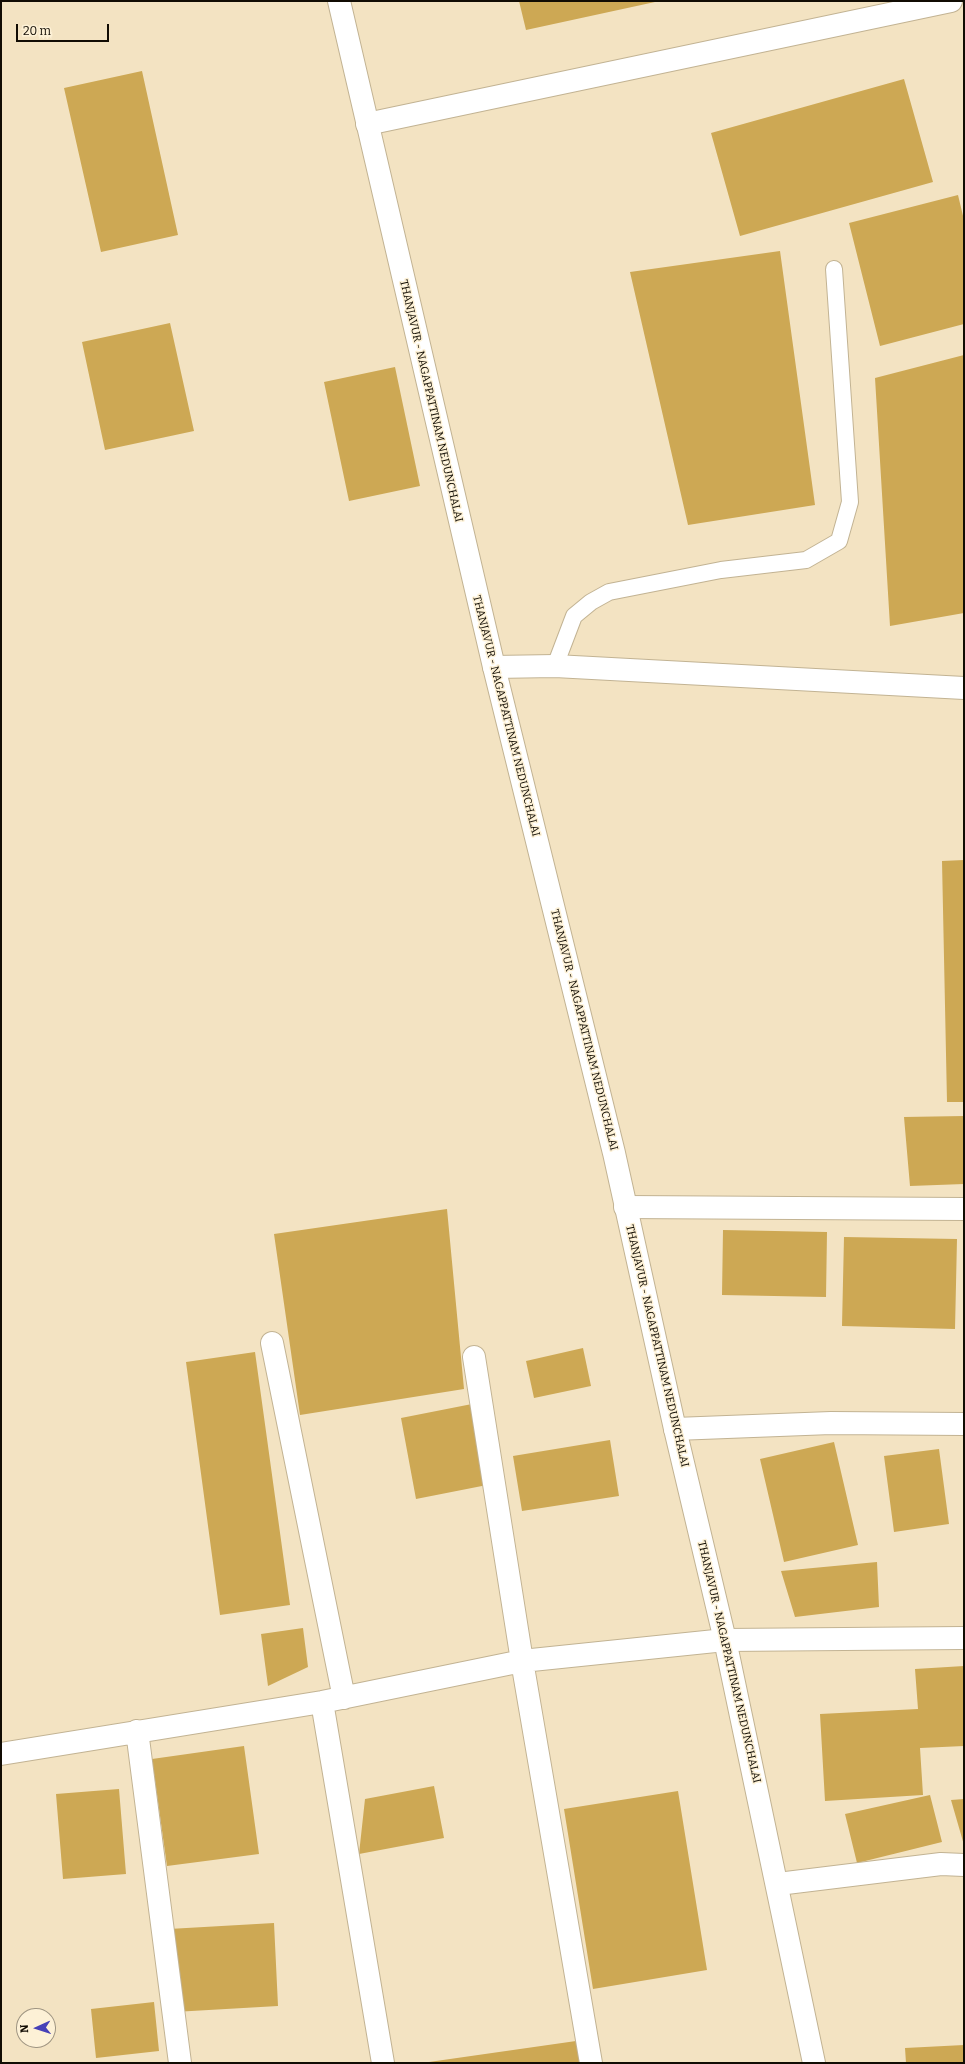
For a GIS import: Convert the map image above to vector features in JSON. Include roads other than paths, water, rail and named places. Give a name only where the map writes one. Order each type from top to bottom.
[{"type":"main road","name":"THANJAVUR - NAGAPPATTINAM NEDUNCHALAI","points":[[339,1],[494,667],[614,1153],[675,1429],[726,1640],[778,1884],[814,2063]]},
{"type":"main road","points":[[367,124],[951,1]]},
{"type":"main road","points":[[494,667],[556,666],[964,688]]},
{"type":"main road","points":[[625,1207],[964,1209]]},
{"type":"main road","points":[[272,1343],[344,1698]]},
{"type":"main road","points":[[474,1357],[522,1661],[591,2063]]},
{"type":"main road","points":[[675,1429],[831,1423],[964,1424]]},
{"type":"main road","points":[[1,1754],[322,1702],[522,1661],[726,1640],[964,1638]]},
{"type":"main road","points":[[322,1702],[383,2063]]},
{"type":"main road","points":[[137,1731],[180,2063]]},
{"type":"main road","points":[[778,1884],[941,1864],[964,1865]]},
{"type":"lane","points":[[556,666],[574,616],[591,602],[609,592],[721,570],[806,560],[839,541],[850,502],[834,268]]}]
